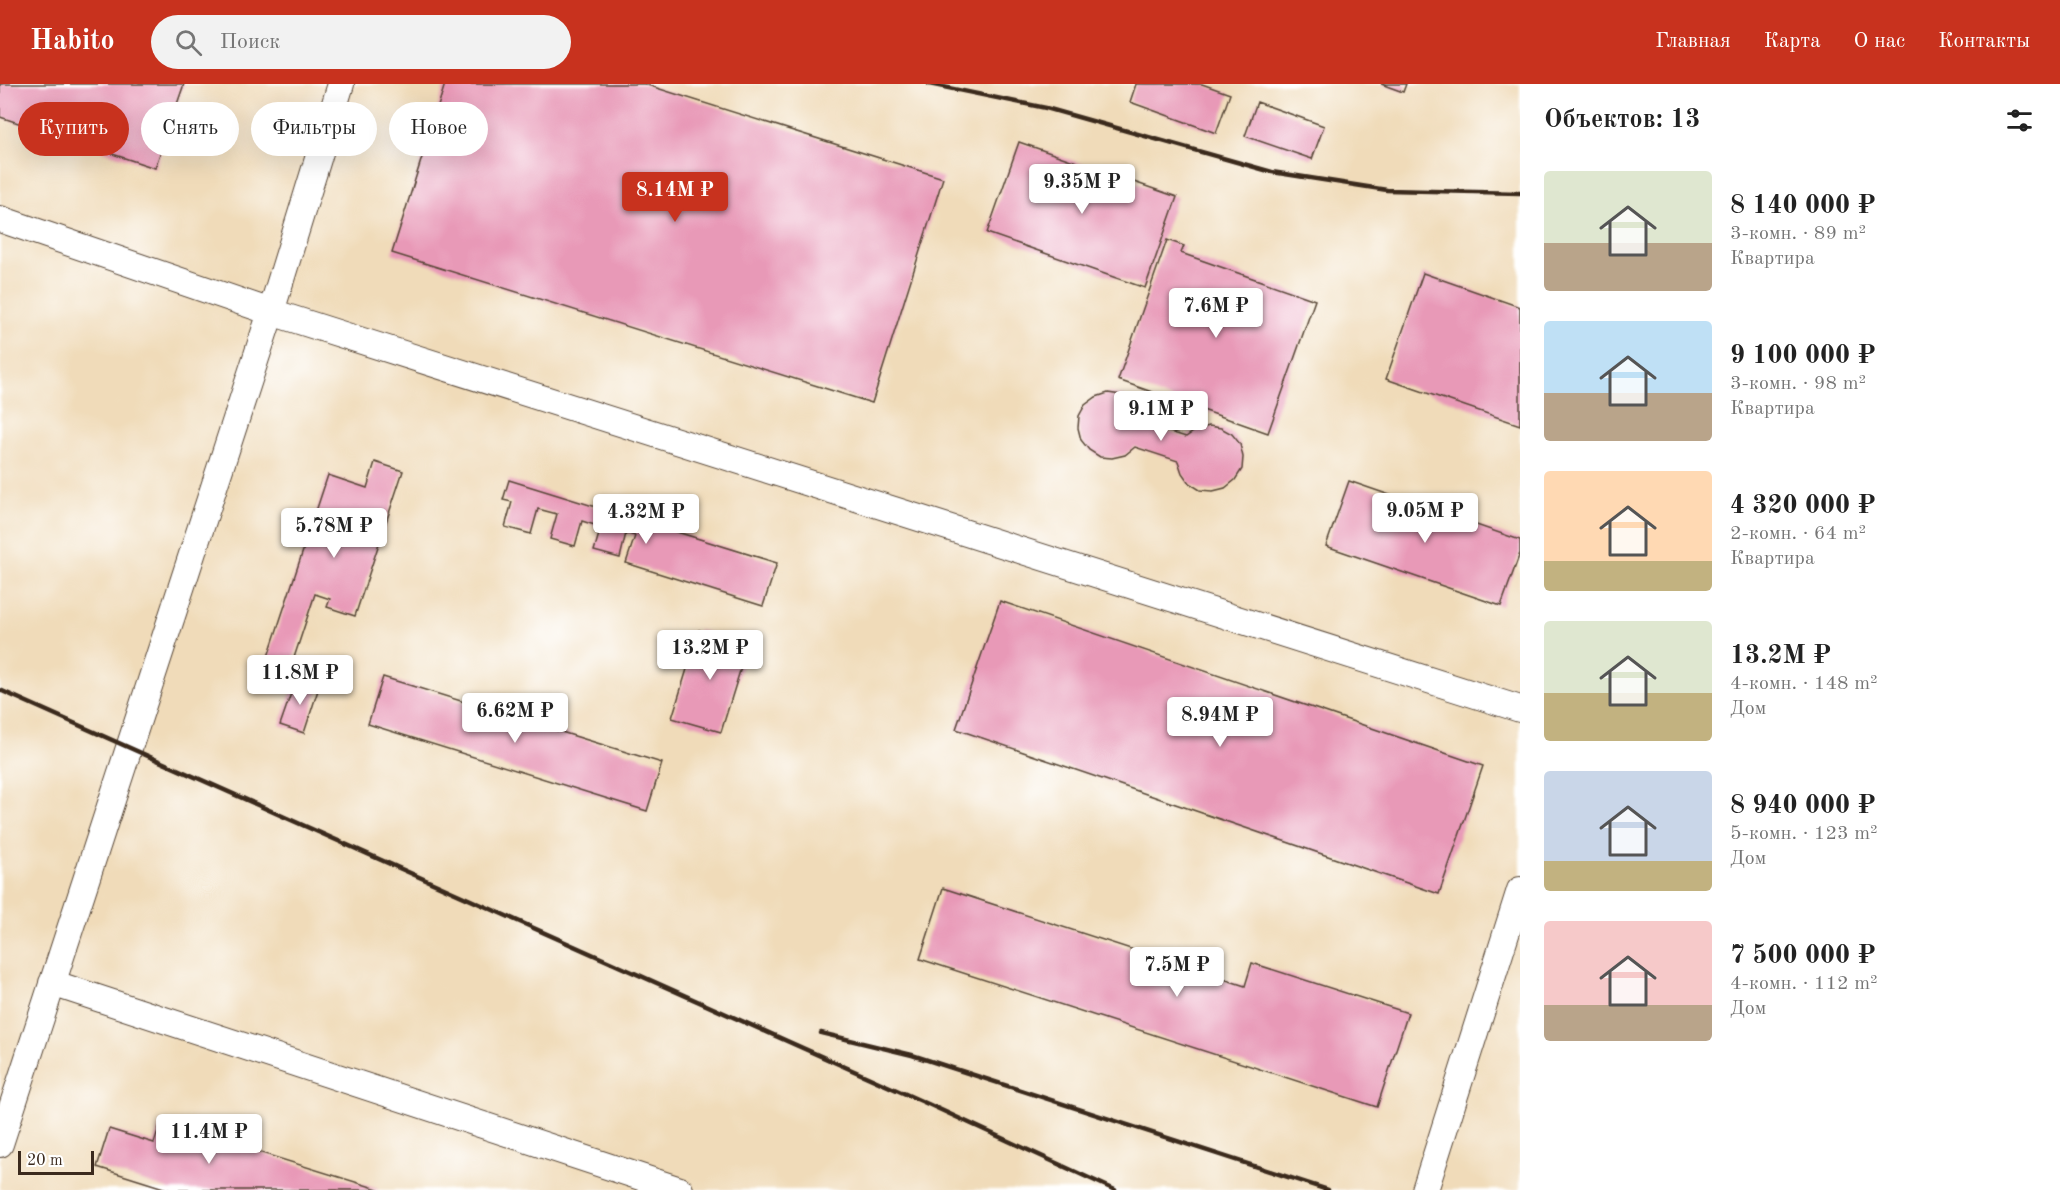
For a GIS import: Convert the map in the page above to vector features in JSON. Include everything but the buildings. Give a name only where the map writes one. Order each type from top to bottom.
[{"type":"lane","points":[[0,1144],[271,312],[341,84]]},
{"type":"lane","points":[[0,219],[271,312],[1520,710]]},
{"type":"lane","points":[[1425,1190],[1520,890]]},
{"type":"lane","points":[[52,983],[680,1190]]},
{"type":"railway","points":[[929,84],[1046,108],[1272,172],[1387,190],[1520,193]]},
{"type":"railway","points":[[0,690],[928,1104],[1115,1190]]},
{"type":"railway","points":[[821,1033],[912,1055],[1328,1190]]}]
